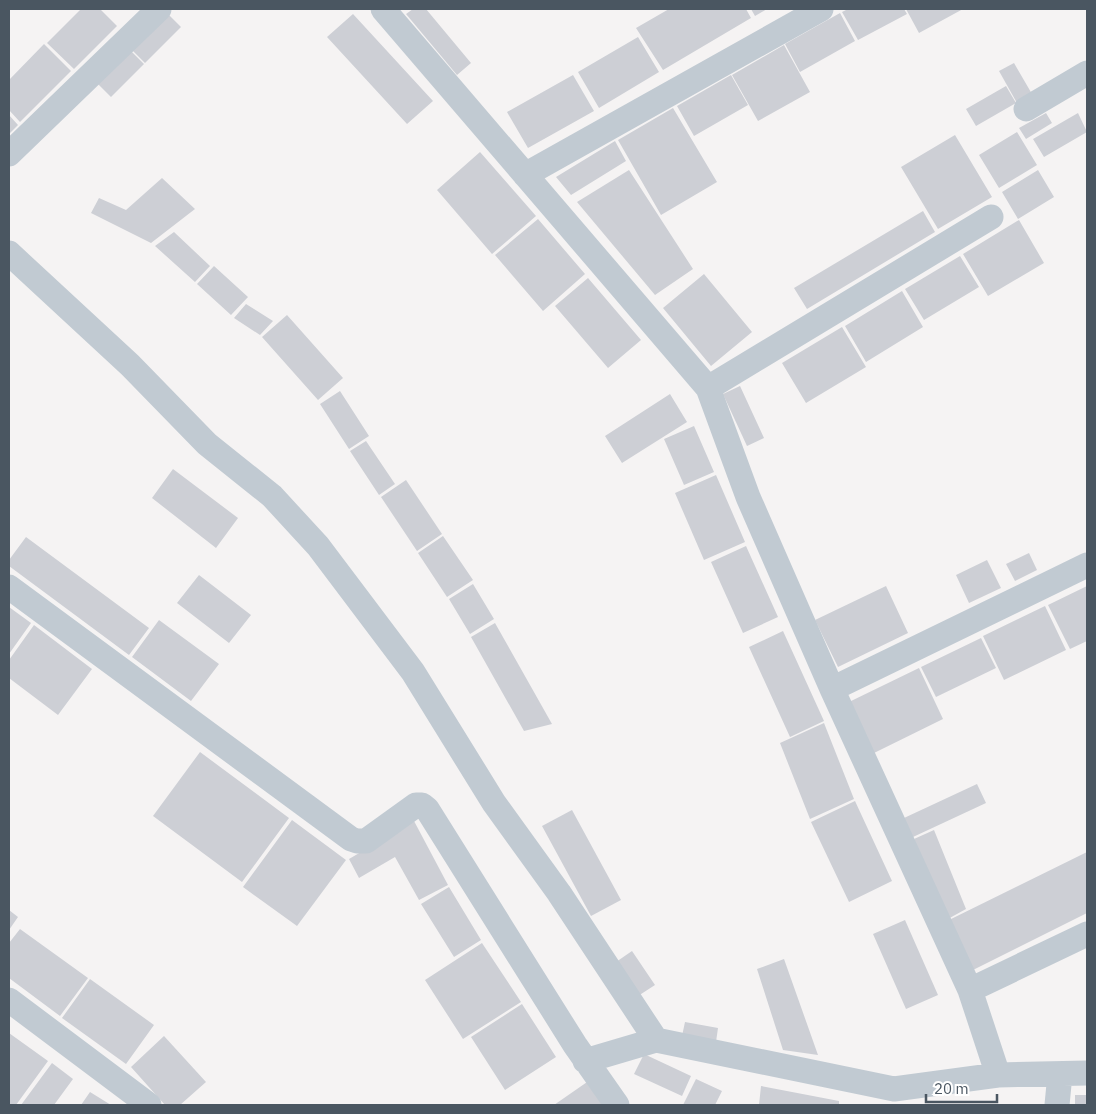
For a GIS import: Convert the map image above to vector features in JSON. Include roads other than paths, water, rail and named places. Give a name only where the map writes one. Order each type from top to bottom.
[{"type":"street","points":[[9,154],[159,9]]},
{"type":"street","points":[[383,9],[708,388],[748,497],[832,689],[970,990],[998,1075]]},
{"type":"street","points":[[525,175],[821,9]]},
{"type":"street","points":[[1026,109],[1087,74]]},
{"type":"street","points":[[708,388],[991,216]]},
{"type":"street","points":[[9,253],[130,365],[207,444],[272,496],[318,546],[413,672],[494,802],[560,893],[647,1042]]},
{"type":"street","points":[[832,689],[1087,566]]},
{"type":"street","points":[[9,587],[357,841],[366,841],[416,805],[422,805],[427,809],[585,1061],[617,1105]]},
{"type":"street","points":[[970,990],[1087,934]]},
{"type":"street","points":[[9,1000],[149,1105]]},
{"type":"street","points":[[585,1061],[647,1042],[894,1089],[998,1075],[1087,1073]]},
{"type":"street","points":[[1058,1105],[1060,1074]]}]
